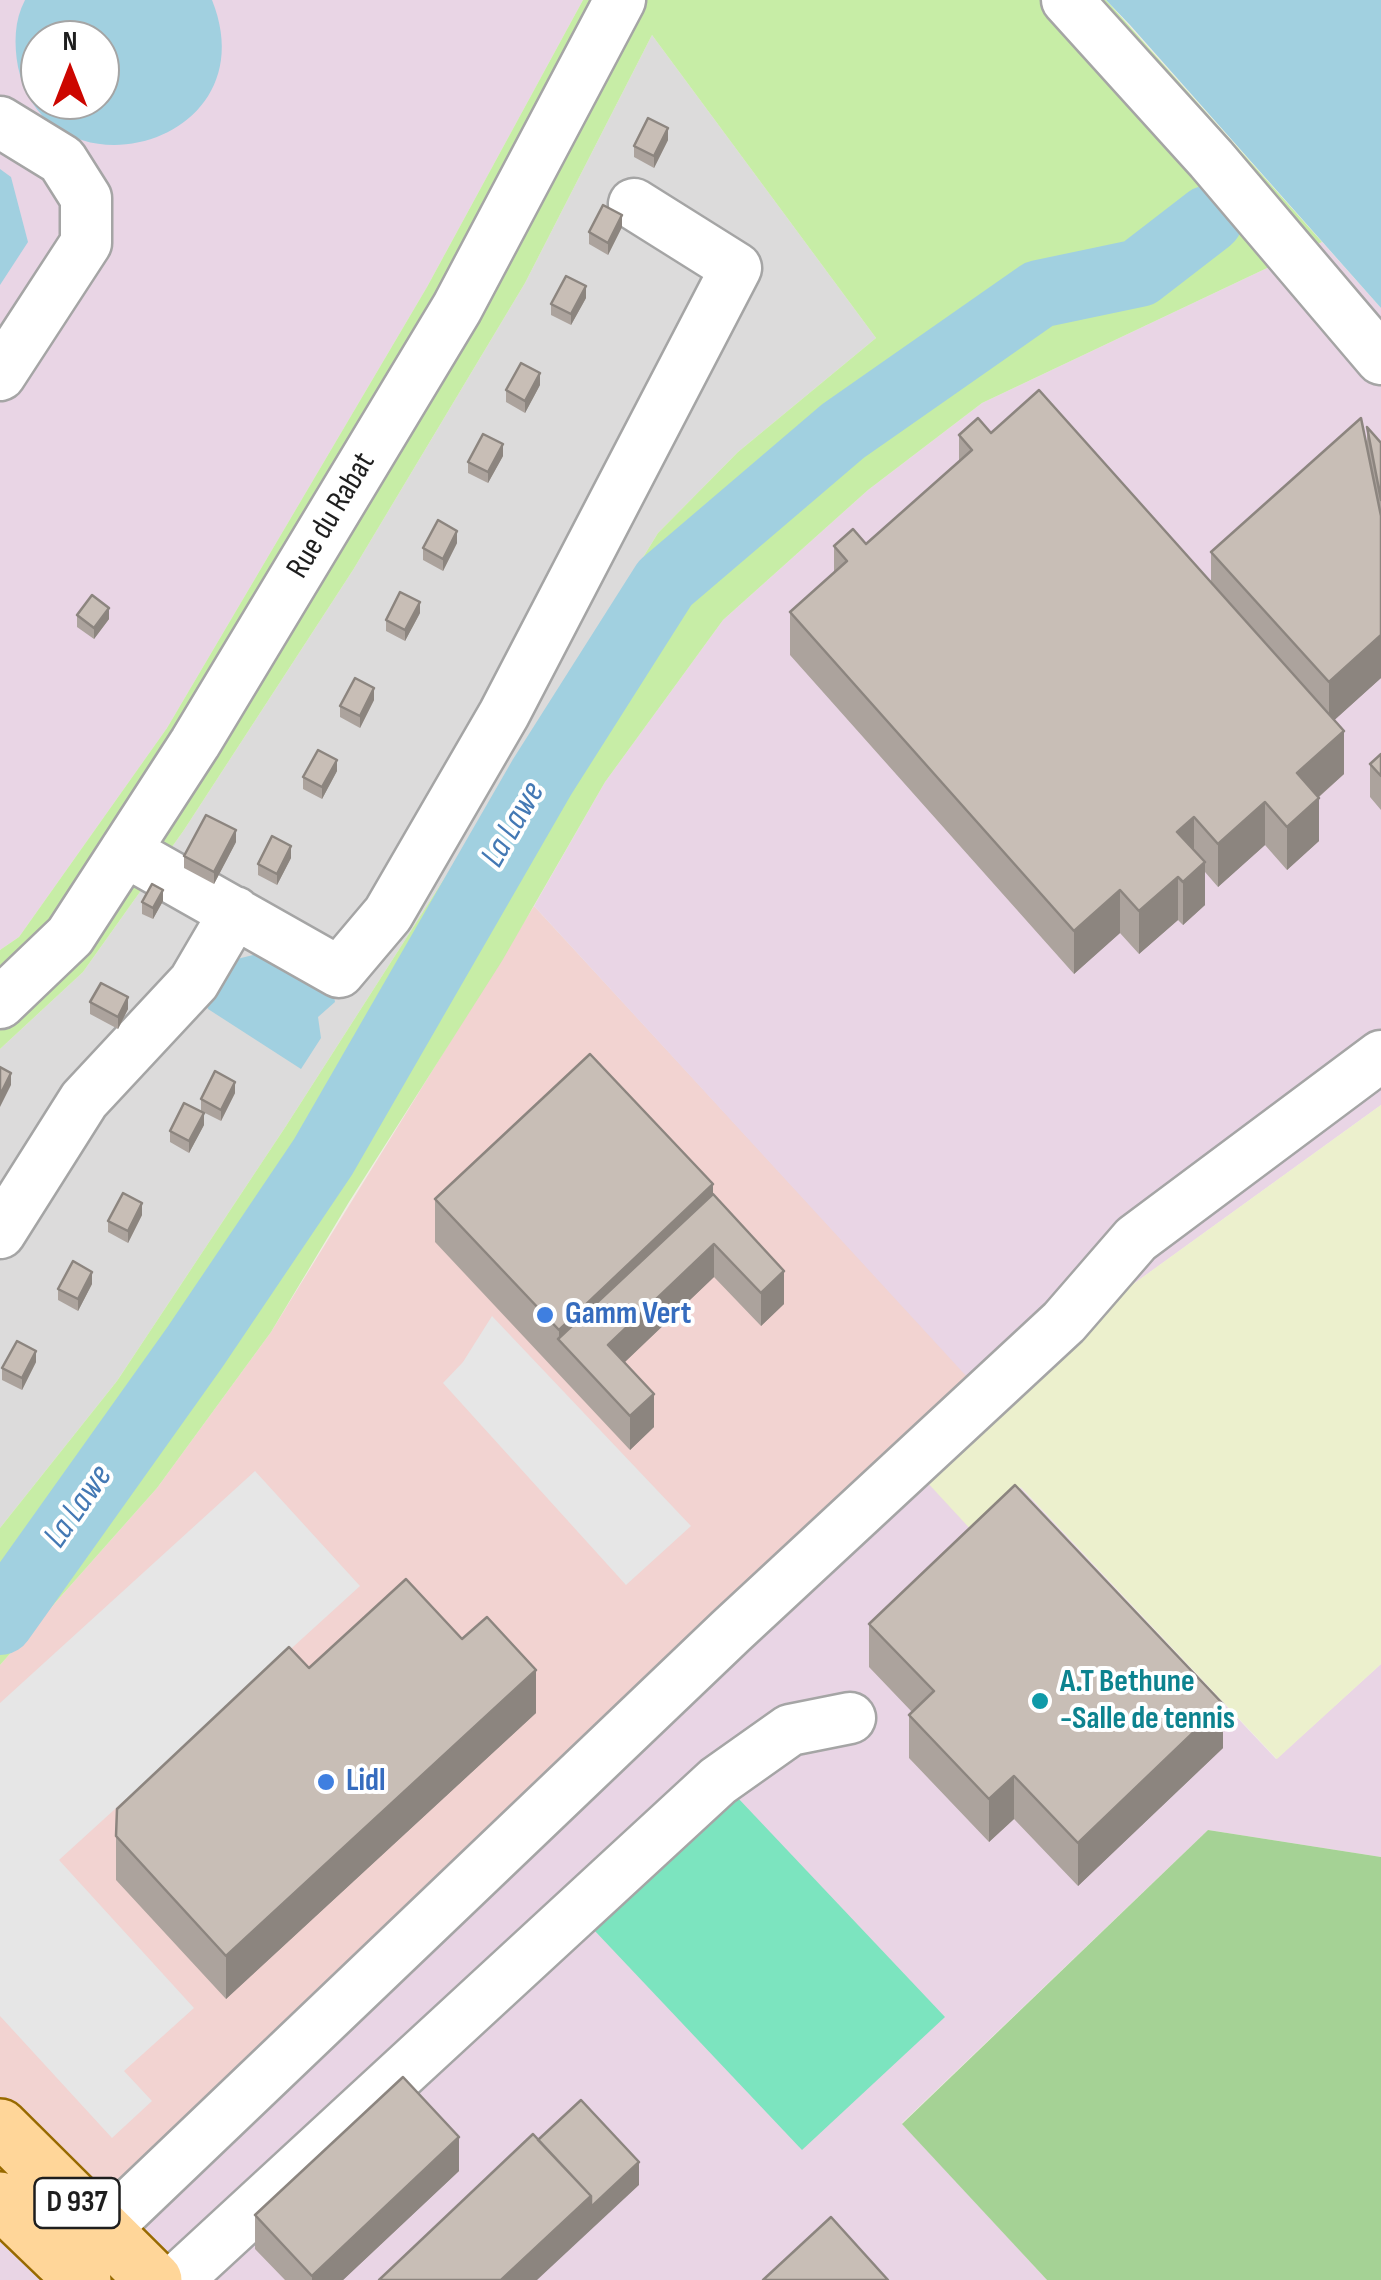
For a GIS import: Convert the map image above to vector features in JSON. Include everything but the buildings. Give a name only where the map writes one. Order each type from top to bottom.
[{"type":"main road","name":"D 937","points":[[0,2127],[154,2280]]},
{"type":"main road","name":"D 937","points":[[0,2200],[82,2280]]},
{"type":"street","name":"Rue du Rabat","points":[[0,1003],[70,936],[195,743],[457,308],[620,0]]},
{"type":"street","points":[[1067,0],[1211,158],[1381,359]]},
{"type":"street","points":[[0,122],[62,160],[86,198],[86,243],[0,375]]},
{"type":"street","points":[[125,850],[340,972],[388,914],[504,714],[736,268],[634,204]]},
{"type":"street","points":[[0,1233],[84,1100],[194,982],[235,912]]},
{"type":"street","points":[[104,2230],[731,1630],[1064,1322],[1136,1239],[1381,1056]]},
{"type":"street","points":[[176,2280],[718,1781],[790,1730],[850,1718]]},
{"type":"shaded area","points":[[0,0],[583,0],[427,287],[167,728],[19,937],[0,950]]},
{"type":"shaded area","points":[[652,35],[876,338],[738,452],[658,533],[478,826],[286,1126],[117,1381],[0,1528],[0,1049],[83,972],[184,830],[353,570],[525,283]]},
{"type":"shaded area","points":[[1322,242],[1381,308],[1381,1105],[1107,1303],[1020,1487],[1276,1759],[1381,1664],[1381,1857],[1208,1830],[902,2123],[1047,2280],[0,2280],[0,2170],[84,2253],[790,1542],[968,1378],[534,906],[605,782],[723,620],[868,490],[982,403]]},
{"type":"shaded area","points":[[534,906],[969,1377],[790,1542],[84,2254],[0,2170],[0,1665],[157,1488],[271,1332]]},
{"type":"shaded area","points":[[492,1316],[691,1526],[626,1585],[443,1383],[463,1362]]},
{"type":"shaded area","points":[[255,1471],[360,1586],[59,1860],[194,2008],[124,2071],[152,2101],[112,2138],[0,2016],[0,1703]]},
{"type":"green space","points":[[583,0],[1106,0],[1322,242],[982,403],[868,490],[723,620],[605,782],[502,961],[271,1332],[157,1488],[0,1665],[0,1528],[117,1381],[286,1126],[478,826],[658,533],[738,452],[876,338],[652,35],[525,283],[353,570],[184,830],[83,972],[0,1049],[0,950],[19,937],[167,728],[427,287]]},
{"type":"green space","points":[[1381,1105],[1381,1664],[1277,1759],[1021,1487],[974,1533],[925,1480],[1107,1303]]},
{"type":"green space","points":[[737,1797],[945,2017],[802,2150],[594,1930]]},
{"type":"green space","points":[[1208,1830],[1381,1857],[1381,2280],[1047,2280],[902,2124]]},
{"type":"water","points":[[25,0],[212,0],[222,51],[211,92],[184,122],[148,140],[108,145],[69,135],[51,120],[120,120],[120,20],[20,20],[20,71],[16,50],[19,16]]},
{"type":"water","points":[[1106,0],[1381,0],[1381,308],[1130,25]]},
{"type":"water","points":[[0,169],[11,177],[28,242],[0,285]]},
{"type":"water","points":[[257,954],[333,991],[335,1002],[318,1017],[321,1038],[301,1069],[208,1009],[205,1001],[233,960]]},
{"type":"waterway","name":"La Lawe","points":[[0,1621],[195,1347],[323,1157],[542,777],[665,583],[843,431],[1039,294],[1139,273],[1209,219]]},
{"type":"place","name":"Gamm Vert","points":[[545,1315]]},
{"type":"place","name":"A.T Bethune -Salle de tennis","points":[[1040,1701]]},
{"type":"place","name":"Lidl","points":[[326,1782]]}]
